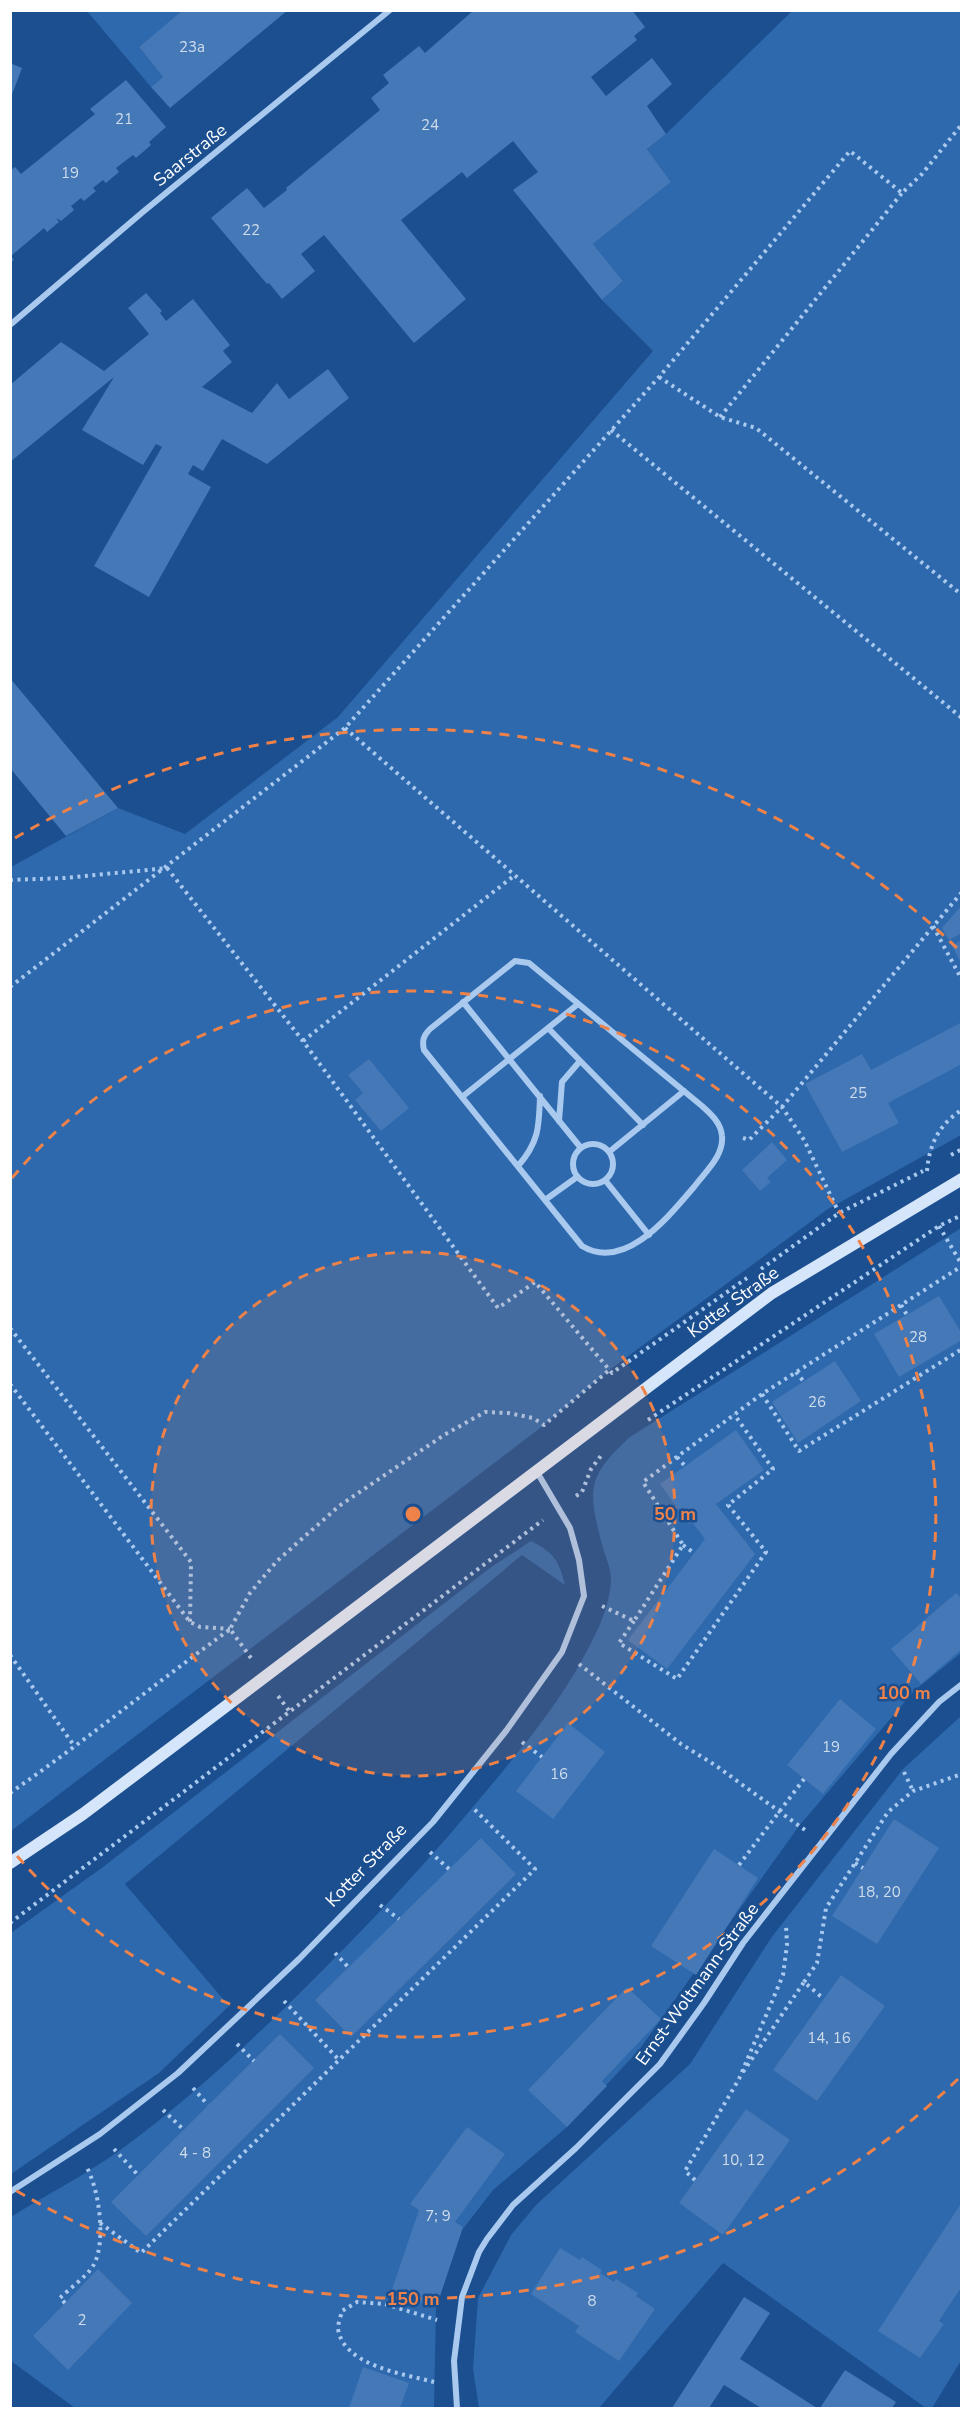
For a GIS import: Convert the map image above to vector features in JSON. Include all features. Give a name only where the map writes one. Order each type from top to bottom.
[{"type":"street","name":"Saarstraße","points":[[10,325],[144,211],[390,10]]},
{"type":"street","points":[[515,961],[529,963],[578,1004],[711,1115],[722,1133],[720,1150],[715,1161],[681,1202],[649,1235],[610,1252],[590,1251],[582,1246],[424,1050],[422,1043],[424,1035],[430,1029],[515,961]]},
{"type":"street","points":[[463,1002],[581,1148]]},
{"type":"street","points":[[462,1097],[578,1004]]},
{"type":"street","points":[[548,1029],[643,1125]]},
{"type":"street","points":[[559,1121],[562,1082],[580,1061]]},
{"type":"street","points":[[609,1152],[684,1091]]},
{"type":"street","points":[[518,1166],[529,1153],[536,1137],[539,1127],[540,1096]]},
{"type":"street","points":[[586,1145],[599,1145],[609,1152],[612,1158],[612,1170],[605,1180],[593,1184],[581,1181],[573,1171],[573,1158],[586,1145]]},
{"type":"street","points":[[545,1200],[577,1177]]},
{"type":"street","name":"Kotter Straße","points":[[10,1863],[82,1814],[772,1293],[925,1199],[962,1179]]},
{"type":"street","points":[[605,1180],[649,1235]]},
{"type":"street","name":"Kotter Straße","points":[[10,2192],[100,2134],[178,2073],[270,1986],[424,1831],[506,1731],[562,1652],[584,1596],[579,1560],[570,1528],[537,1472]]},
{"type":"street","name":"Ernst-Woltmann-Straße","points":[[457,2409],[454,2361],[462,2297],[479,2252],[487,2239],[513,2205],[576,2148],[660,2064],[704,2004],[743,1943],[891,1754],[939,1702],[962,1684]]},
{"type":"path","points":[[720,417],[902,193],[922,174],[962,124]]},
{"type":"path","points":[[10,987],[167,868],[345,728],[659,377],[850,151],[902,193]]},
{"type":"path","points":[[659,377],[720,417],[756,428],[962,595]]},
{"type":"path","points":[[611,430],[962,718]]},
{"type":"path","points":[[345,728],[782,1107],[804,1140],[839,1214]]},
{"type":"path","points":[[10,880],[54,879],[167,868]]},
{"type":"path","points":[[167,868],[303,1041],[498,1308],[535,1282],[612,1373],[839,1214],[936,1164]]},
{"type":"path","points":[[303,1041],[515,875]]},
{"type":"path","points":[[722,1133],[749,1140],[782,1107],[962,892]]},
{"type":"path","points":[[933,926],[962,980]]},
{"type":"path","points":[[925,1199],[928,1153],[938,1132],[950,1117],[962,1110]]},
{"type":"path","points":[[945,1159],[962,1149]]},
{"type":"path","points":[[647,1421],[939,1226],[962,1215]]},
{"type":"path","points":[[694,1553],[682,1545],[643,1482],[762,1394],[962,1265],[945,1237]]},
{"type":"path","points":[[901,1305],[907,1315]]},
{"type":"path","points":[[10,1328],[190,1562],[190,1622]]},
{"type":"path","points":[[762,1394],[799,1451],[962,1349]]},
{"type":"path","points":[[10,1792],[75,1747],[160,1680],[230,1629],[250,1593],[277,1561],[339,1506],[444,1435],[485,1412],[508,1413],[533,1418],[544,1425],[608,1371]]},
{"type":"path","points":[[796,1372],[804,1382]]},
{"type":"path","points":[[10,1384],[190,1622],[200,1627],[230,1629]]},
{"type":"path","points":[[682,1545],[619,1643],[677,1679],[766,1552],[728,1505],[773,1469],[734,1414]]},
{"type":"path","points":[[10,1923],[582,1492],[591,1469],[608,1447]]},
{"type":"path","points":[[677,1457],[685,1466]]},
{"type":"path","points":[[584,1596],[634,1621]]},
{"type":"path","points":[[230,1629],[265,1677]]},
{"type":"path","points":[[562,1652],[681,1744],[823,1843]]},
{"type":"path","points":[[10,1655],[75,1747]]},
{"type":"path","points":[[695,2180],[685,2171],[739,2079],[817,1963],[826,1908],[888,1812],[913,1791],[962,1774]]},
{"type":"path","points":[[739,1865],[804,1779]]},
{"type":"path","points":[[100,2223],[141,2253],[535,1869],[457,1792]]},
{"type":"path","points":[[855,1863],[863,1868]]},
{"type":"path","points":[[739,2079],[783,1975],[787,1945],[786,1921],[775,1904]]},
{"type":"path","points":[[804,1982],[824,1999]]},
{"type":"path","points":[[270,1986],[339,2060]]},
{"type":"path","points":[[149,2097],[184,2130]]},
{"type":"path","points":[[100,2134],[138,2175]]},
{"type":"path","points":[[65,2303],[60,2298],[93,2265],[100,2223],[94,2186],[88,2170],[76,2151]]},
{"type":"path","points":[[456,2388],[373,2365],[343,2345],[338,2327],[342,2311],[357,2302],[385,2304],[458,2327]]},
{"type":"shaded area","points":[[87,11],[183,11],[139,47],[163,77],[151,87]]},
{"type":"shaded area","points":[[792,11],[961,11],[961,1135],[828,1209],[608,1371],[544,1425],[11,1831],[11,867],[118,808],[185,834],[338,717],[653,351],[602,300],[623,281],[593,244],[671,182],[647,149],[667,133]]},
{"type":"shaded area","points":[[961,1228],[961,1653],[915,1690],[799,1826],[639,2050],[567,2127],[493,2190],[462,2230],[436,2308],[434,2408],[75,2408],[11,2361],[11,2217],[119,2151],[192,2093],[260,2031],[347,1946],[428,1859],[512,1759],[556,1702],[581,1662],[601,1622],[608,1601],[611,1575],[598,1529],[593,1499],[598,1475],[615,1451],[630,1437]]},
{"type":"shaded area","points":[[531,1541],[545,1549],[558,1563],[565,1585],[522,1555],[125,1884],[229,2006],[159,2073],[11,2174],[11,1933],[103,1867],[490,1568]]},
{"type":"shaded area","points":[[961,1716],[962,2359],[932,2408],[926,2408],[723,2263],[599,2408],[479,2408],[473,2369],[478,2298],[511,2235],[536,2205],[690,2064],[771,1938],[903,1769]]},
{"type":"building","points":[[183,10],[288,10],[170,108],[151,87],[163,77],[139,47]]},
{"type":"building","points":[[474,10],[632,10],[645,27],[634,36],[637,40],[591,77],[606,96],[652,58],[672,84],[647,106],[666,134],[647,149],[671,182],[593,244],[623,281],[602,300],[513,190],[538,172],[513,141],[467,178],[462,172],[401,220],[466,299],[414,343],[324,235],[301,254],[315,271],[282,299],[211,218],[247,188],[264,208],[287,190],[286,188],[380,110],[371,98],[389,83],[383,75],[419,46],[425,53]]},
{"type":"building","points":[[10,63],[22,68],[11,97],[10,97]]},
{"type":"building","points":[[126,80],[166,127],[136,158],[133,155],[116,168],[119,172],[106,183],[103,180],[93,188],[96,191],[84,201],[81,198],[71,206],[74,210],[61,221],[56,218],[59,222],[47,232],[44,228],[11,256],[14,260],[10,262],[10,171],[15,167],[21,174],[95,114],[90,109]]},
{"type":"building","points":[[146,293],[162,311],[160,313],[166,321],[193,299],[230,345],[223,351],[232,362],[202,387],[252,413],[277,383],[289,399],[328,369],[349,398],[267,464],[222,439],[203,471],[193,465],[188,474],[211,487],[149,597],[94,566],[162,447],[156,444],[143,465],[82,430],[114,377],[10,462],[10,385],[61,342],[104,371],[149,334],[128,308]]},
{"type":"building","points":[[10,678],[118,808],[66,836],[10,768]]},
{"type":"building","points":[[962,905],[962,933],[949,940],[942,928]]},
{"type":"building","points":[[962,940],[962,964],[952,946]]},
{"type":"building","points":[[962,1022],[962,1064],[888,1103],[899,1123],[842,1152],[805,1084],[862,1054],[871,1070]]},
{"type":"building","points":[[369,1059],[409,1108],[381,1131],[355,1100],[363,1093],[348,1075]]},
{"type":"building","points":[[772,1142],[787,1160],[767,1178],[771,1182],[760,1191],[742,1170]]},
{"type":"building","points":[[939,1296],[962,1334],[962,1340],[899,1377],[874,1334]]},
{"type":"building","points":[[835,1361],[861,1401],[798,1443],[772,1402]]},
{"type":"building","points":[[736,1430],[764,1470],[716,1504],[755,1554],[667,1669],[628,1640],[705,1539],[692,1522],[689,1524],[660,1484]]},
{"type":"building","points":[[956,1593],[962,1599],[962,1649],[921,1684],[891,1649]]},
{"type":"building","points":[[840,1699],[876,1729],[823,1794],[787,1765]]},
{"type":"building","points":[[568,1723],[605,1752],[553,1819],[516,1791]]},
{"type":"building","points":[[894,1819],[939,1848],[877,1944],[832,1916]]},
{"type":"building","points":[[481,1838],[516,1874],[351,2037],[315,2000]]},
{"type":"building","points":[[714,1849],[758,1878],[696,1975],[651,1946]]},
{"type":"building","points":[[841,1975],[885,2006],[817,2101],[773,2070]]},
{"type":"building","points":[[627,1987],[661,2019],[602,2081],[607,2086],[567,2127],[528,2090]]},
{"type":"building","points":[[280,2034],[314,2068],[146,2236],[111,2202]]},
{"type":"building","points":[[746,2109],[790,2140],[723,2235],[679,2203]]},
{"type":"building","points":[[467,2127],[505,2154],[455,2222],[463,2227],[436,2308],[391,2292],[419,2210],[410,2204]]},
{"type":"building","points":[[962,2202],[962,2286],[939,2321],[944,2324],[920,2358],[878,2331]]},
{"type":"building","points":[[560,2248],[580,2260],[582,2257],[602,2270],[600,2273],[614,2282],[616,2279],[638,2293],[636,2296],[655,2309],[619,2361],[575,2332],[579,2326],[531,2294]]},
{"type":"building","points":[[98,2269],[132,2303],[68,2370],[33,2336]]},
{"type":"building","points":[[744,2297],[770,2313],[740,2359],[817,2408],[761,2408],[724,2385],[709,2408],[672,2408]]},
{"type":"building","points":[[363,2367],[409,2383],[400,2408],[349,2408]]},
{"type":"building","points":[[845,2370],[896,2402],[892,2408],[820,2408]]}]
